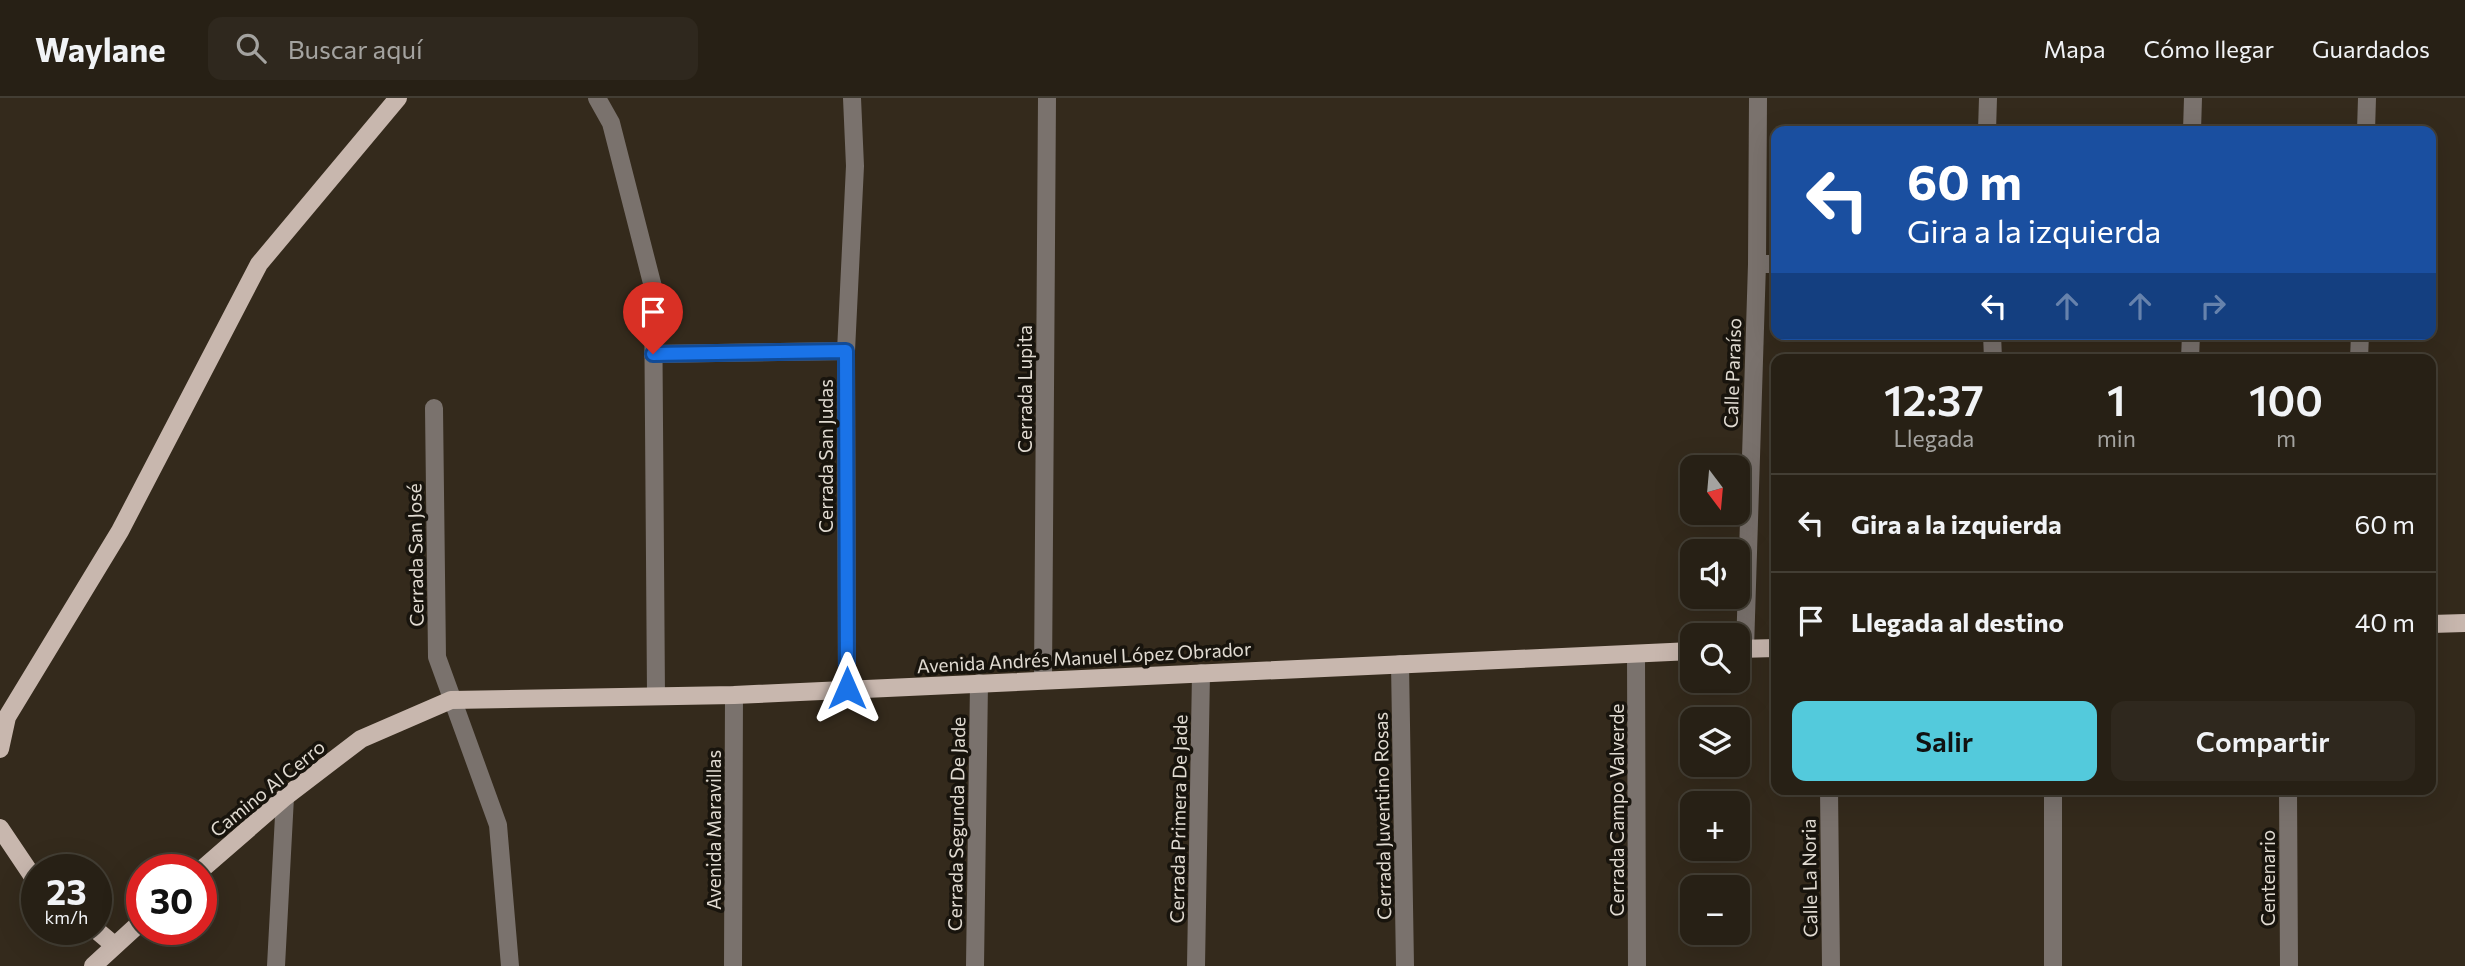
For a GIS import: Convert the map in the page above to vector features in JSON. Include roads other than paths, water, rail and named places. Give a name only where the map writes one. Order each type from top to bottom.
[{"type":"main road","points":[[0,749],[7,717],[120,531],[259,264],[398,98]]},
{"type":"main road","points":[[2436,624],[2465,623]]},
{"type":"main road","points":[[1750,649],[1771,648]]},
{"type":"main road","name":"Avenida Andrés Manuel López Obrador","points":[[360,739],[451,699],[734,695],[1680,652]]},
{"type":"main road","name":"Camino Al Cerro","points":[[217,856],[285,797],[360,739]]},
{"type":"main road","points":[[0,828],[21,859]]},
{"type":"main road","points":[[93,966],[126,935]]},
{"type":"street","points":[[597,98],[611,123],[653,286],[656,695]]},
{"type":"street","name":"Cerrada San Judas","points":[[847,688],[846,351],[855,166],[852,98]]},
{"type":"street","name":"Cerrada Lupita","points":[[1043,680],[1047,98]]},
{"type":"street","name":"Calle Paraíso","points":[[1742,623],[1757,264],[1758,98]]},
{"type":"street","points":[[1987,126],[1988,98]]},
{"type":"street","points":[[2192,126],[2193,98]]},
{"type":"street","points":[[2366,126],[2367,98]]},
{"type":"street","points":[[1757,264],[1771,264]]},
{"type":"street","points":[[653,354],[846,351]]},
{"type":"street","name":"Cerrada San José","points":[[434,408],[437,657],[498,825],[510,966]]},
{"type":"street","name":"Cerrada Campo Valverde","points":[[1636,654],[1637,966]]},
{"type":"street","name":"Cerrada Juventino Rosas","points":[[1400,664],[1405,966]]},
{"type":"street","name":"Cerrada Primera De Jade","points":[[1196,966],[1201,673]]},
{"type":"street","name":"Cerrada Segunda De Jade","points":[[975,966],[979,683]]},
{"type":"street","name":"Avenida Maravillas","points":[[733,966],[734,695]]},
{"type":"street","name":"Calle La Noria","points":[[1829,795],[1830,966]]},
{"type":"street","points":[[2053,795],[2053,966]]},
{"type":"street","name":"Centenario","points":[[2288,795],[2288,966]]},
{"type":"street","points":[[276,966],[285,797]]}]
